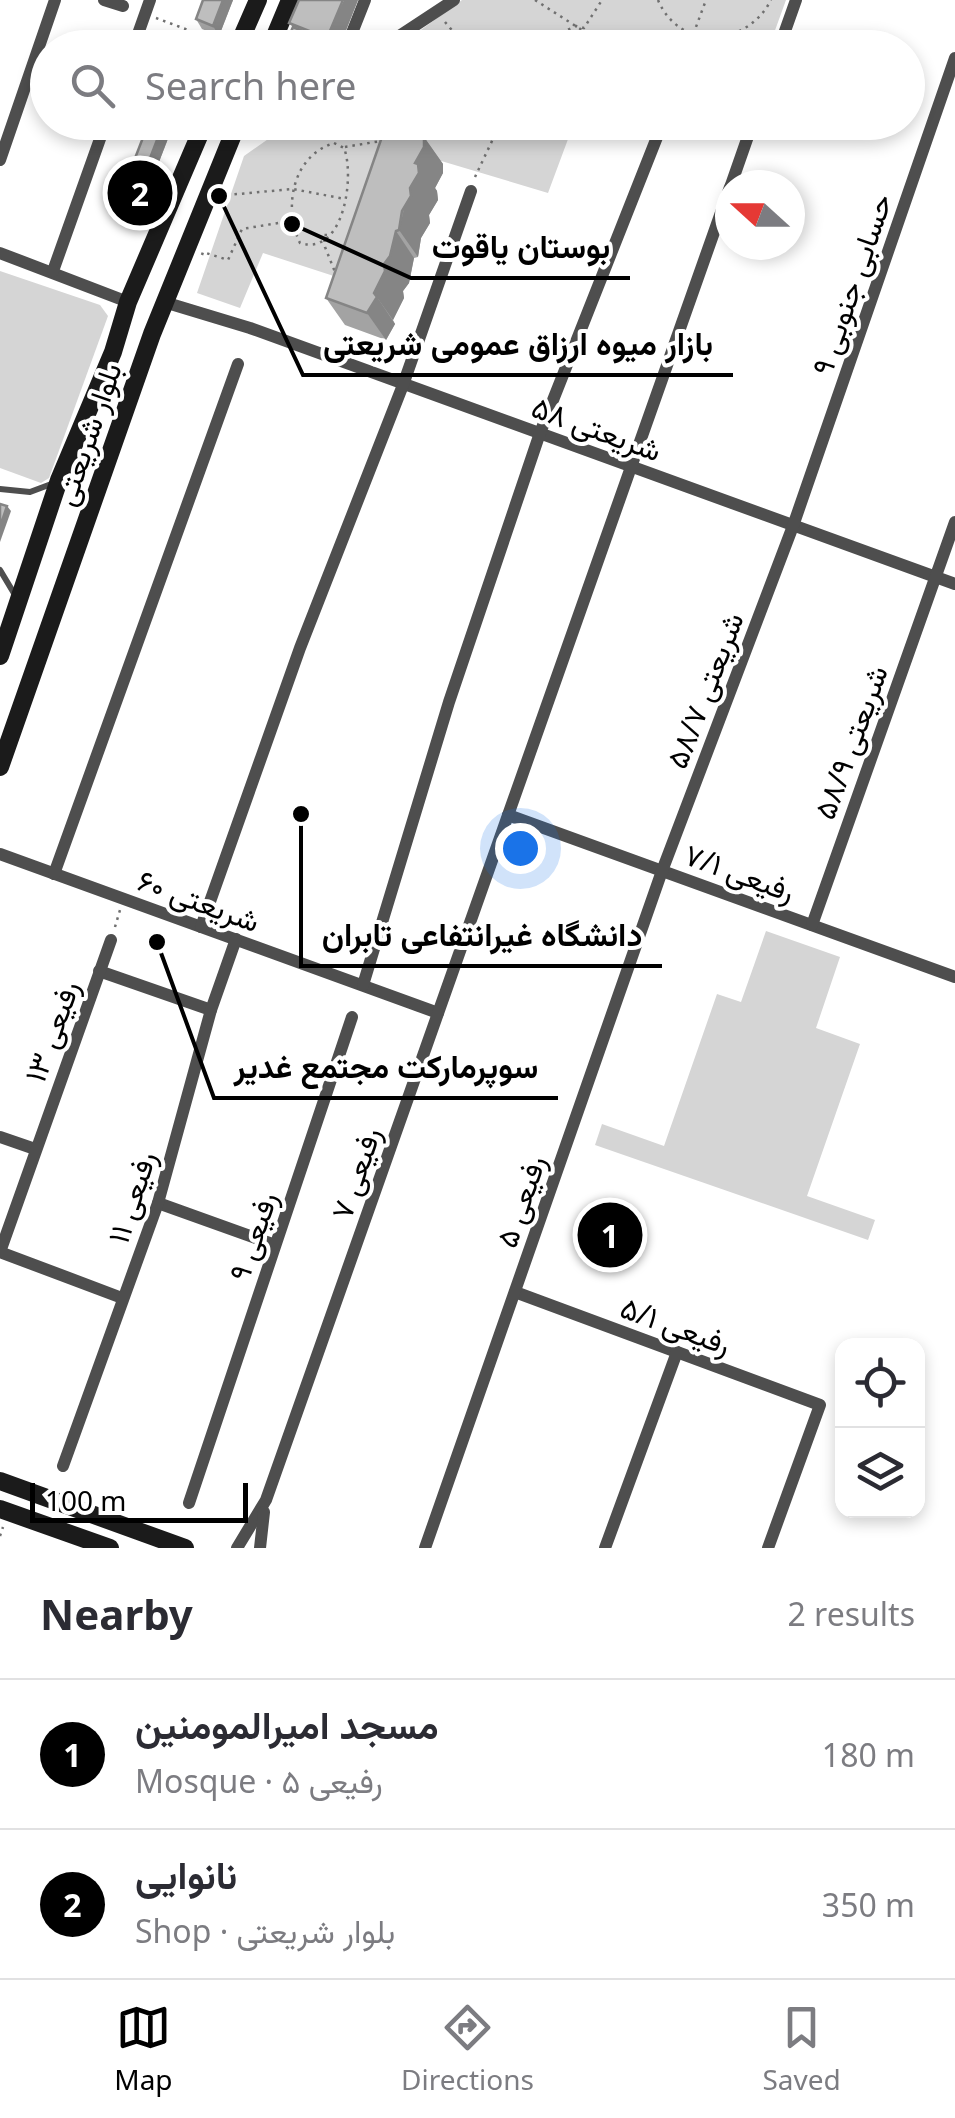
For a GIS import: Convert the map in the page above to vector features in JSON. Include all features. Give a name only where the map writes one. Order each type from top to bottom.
[{"type":"main road","points":[[244,30],[258,0]]},
{"type":"main road","points":[[278,30],[290,0]]},
{"type":"main road","name":"بلوار شریعتی","points":[[0,656],[59,480],[196,140]]},
{"type":"main road","name":"بلوار شریعتی","points":[[0,767],[164,302],[231,140]]},
{"type":"main road","points":[[0,1481],[185,1548]]},
{"type":"main road","points":[[0,1509],[110,1548]]},
{"type":"street","points":[[45,30],[55,0]]},
{"type":"street","points":[[104,0],[122,6]]},
{"type":"street","points":[[354,30],[366,0]]},
{"type":"street","points":[[408,30],[454,0]]},
{"type":"street","points":[[785,30],[796,0]]},
{"type":"street","name":"حسابی جنوبی ۹","points":[[793,526],[955,58]]},
{"type":"street","points":[[0,160],[30,73]]},
{"type":"street","points":[[53,272],[100,140]]},
{"type":"street","points":[[363,985],[448,702],[540,433],[656,140]]},
{"type":"street","name":"رفیعی ۷","points":[[736,170],[747,140]]},
{"type":"street","points":[[201,927],[300,648],[404,384],[470,191]]},
{"type":"street","name":"رفیعی ۷","points":[[266,1500],[715,229]]},
{"type":"street","points":[[0,253],[128,302]]},
{"type":"street","name":"شریعتی ۵۸","points":[[164,302],[250,328],[955,584]]},
{"type":"street","points":[[54,874],[238,364]]},
{"type":"street","name":"شریعتی ۵۸/۹","points":[[812,925],[955,522]]},
{"type":"street","name":"شریعتی ۵۸/۷","points":[[662,871],[793,526]]},
{"type":"street","name":"رفیعی ۷/۱","points":[[508,815],[955,976]]},
{"type":"street","name":"شریعتی ۶۰","points":[[0,854],[438,1013]]},
{"type":"street","name":"رفیعی ۵","points":[[425,1548],[662,871]]},
{"type":"street","name":"رفیعی ۱۳","points":[[0,1252],[110,940]]},
{"type":"street","name":"رفیعی ۱۱","points":[[63,1466],[158,1203],[211,1010],[236,940]]},
{"type":"street","points":[[99,971],[211,1010]]},
{"type":"street","name":"رفیعی ۹","points":[[189,1502],[352,1016]]},
{"type":"street","points":[[0,1137],[35,1149]]},
{"type":"street","points":[[158,1203],[274,1245]]},
{"type":"street","points":[[0,1252],[122,1298]]},
{"type":"street","name":"رفیعی ۵/۱","points":[[515,1292],[820,1405],[768,1548]]},
{"type":"street","points":[[605,1548],[677,1352]]},
{"type":"street","points":[[237,1548],[266,1500]]},
{"type":"street","points":[[260,1548],[266,1500]]},
{"type":"lane","points":[[0,490],[30,492],[59,480]]},
{"type":"lane","points":[[0,570],[19,602]]},
{"type":"path","points":[[535,0],[580,30]]},
{"type":"path","points":[[567,30],[584,28],[602,0]]},
{"type":"path","points":[[658,0],[674,23],[685,30]]},
{"type":"path","points":[[695,30],[706,0]]},
{"type":"path","points":[[744,30],[757,22],[772,0]]},
{"type":"path","points":[[148,7],[197,30]]},
{"type":"path","points":[[436,12],[452,30]]},
{"type":"path","points":[[344,148],[386,140]]},
{"type":"path","points":[[470,191],[479,164],[483,164],[493,140]]},
{"type":"path","points":[[334,143],[344,148],[348,160],[347,200],[329,234],[314,246],[300,243],[291,220],[293,189],[314,153],[334,143]]},
{"type":"path","points":[[228,195],[293,189],[347,200]]},
{"type":"path","points":[[199,264],[204,252],[228,260],[242,228],[291,220]]},
{"type":"path","points":[[329,234],[324,235],[325,247],[337,277]]},
{"type":"path","points":[[110,940],[124,900]]},
{"type":"shaded area","points":[[462,0],[786,0],[775,30],[421,30]]},
{"type":"shaded area","points":[[267,140],[568,140],[548,193],[391,146],[346,280],[263,253],[240,308],[197,293],[244,156]]},
{"type":"shaded area","points":[[0,271],[100,305],[108,316],[49,478],[41,483],[0,468]]},
{"type":"shaded area","points":[[766,931],[840,957],[816,1028],[860,1044],[807,1196],[875,1220],[868,1240],[595,1145],[602,1124],[664,1146],[717,994],[741,1002]]},
{"type":"building","points":[[203,0],[223,0],[213,26],[196,19]]},
{"type":"building","points":[[299,0],[343,0],[330,30],[307,30],[289,23]]},
{"type":"building","points":[[142,140],[157,140],[135,197],[122,192]]},
{"type":"building","points":[[381,140],[424,140],[415,163],[419,173],[410,188],[411,196],[402,211],[385,271],[374,293],[377,297],[367,313],[326,298]]},
{"type":"building","points":[[0,504],[7,506],[0,527]]},
{"type":"place","name":"نانوایی","points":[[140,193]]},
{"type":"place","name":"بازار میوه ارزاق عمومی شریعتی","points":[[219,196]]},
{"type":"place","name":"بوستان یاقوت","points":[[292,224]]},
{"type":"place","name":"دانشگاه غیرانتفاعی تابران","points":[[301,814]]},
{"type":"place","name":"سوپرمارکت مجتمع غدیر","points":[[157,942]]},
{"type":"place","name":"مسجد امیرالمومنین","points":[[610,1235]]}]
